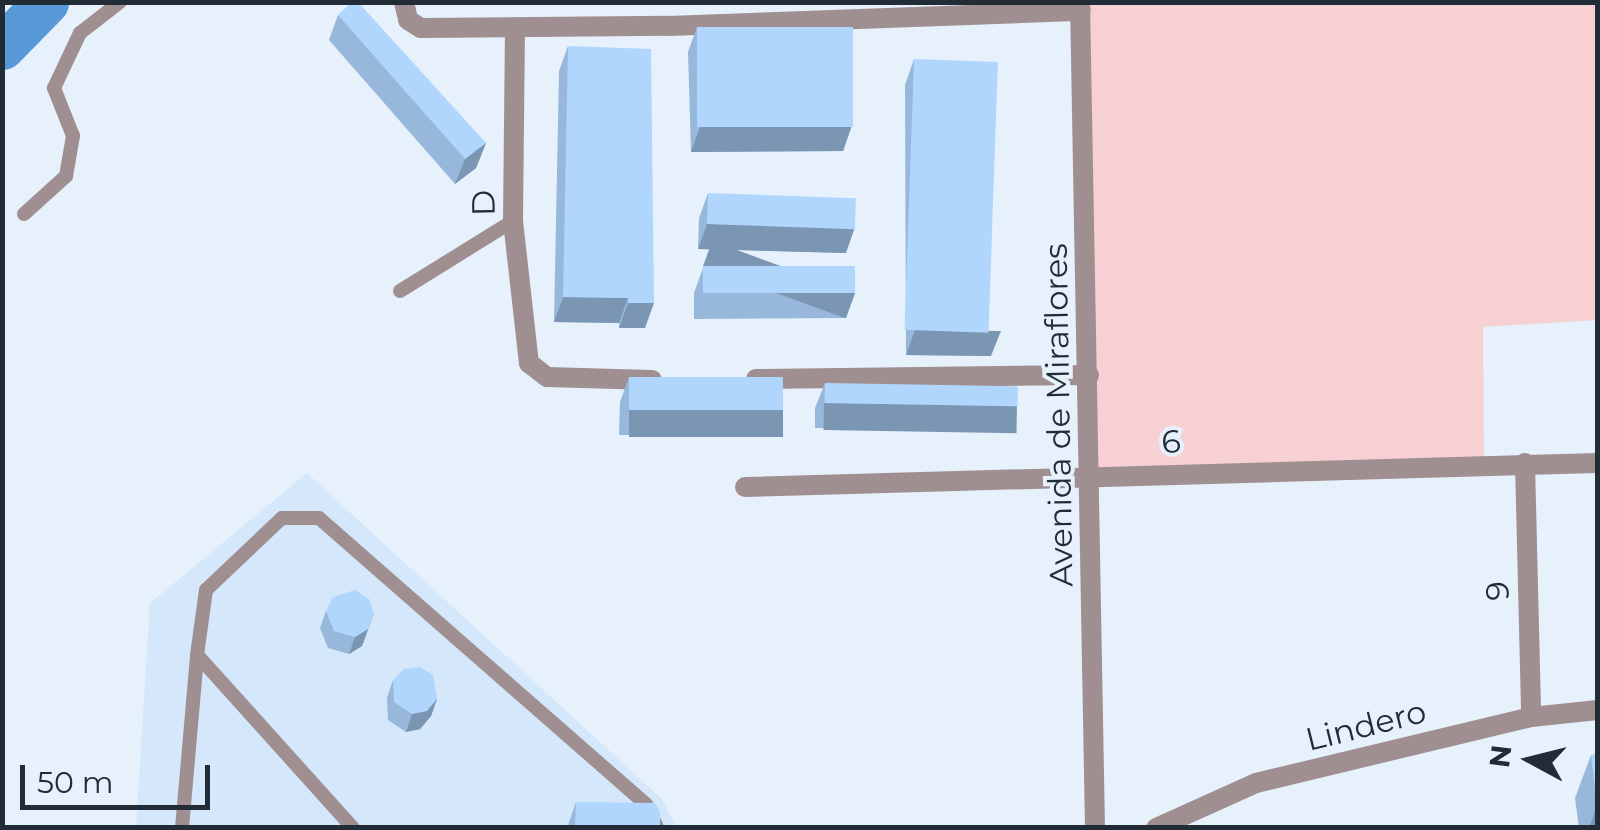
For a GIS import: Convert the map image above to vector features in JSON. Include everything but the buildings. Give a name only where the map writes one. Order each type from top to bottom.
[{"type":"street","points":[[402,8],[421,28],[515,28],[704,12],[1080,7]]},
{"type":"street","name":"Avenida de Miraflores","points":[[1080,7],[1095,828]]},
{"type":"street","name":"D","points":[[515,28],[513,221],[530,363],[538,374],[666,380]]},
{"type":"street","points":[[726,379],[1089,375]]},
{"type":"street","name":"6","points":[[745,488],[1090,474],[1598,462]]},
{"type":"street","name":"9","points":[[1525,463],[1531,717]]},
{"type":"street","name":"Lindero","points":[[1156,828],[1256,783],[1531,717],[1598,710]]},
{"type":"lane","points":[[24,214],[66,176],[73,136],[54,88],[80,32],[120,2]]},
{"type":"lane","points":[[400,291],[513,221]]},
{"type":"lane","points":[[182,828],[206,590],[282,518],[319,518],[646,804],[657,828]]},
{"type":"lane","points":[[197,655],[353,828]]},
{"type":"shaded area","points":[[1080,3],[1597,3],[1597,320],[1483,327],[1484,464],[1090,475]]},
{"type":"shaded area","points":[[307,473],[662,799],[676,827],[136,828],[150,603]]},
{"type":"waterway","points":[[2,47],[46,2]]}]
